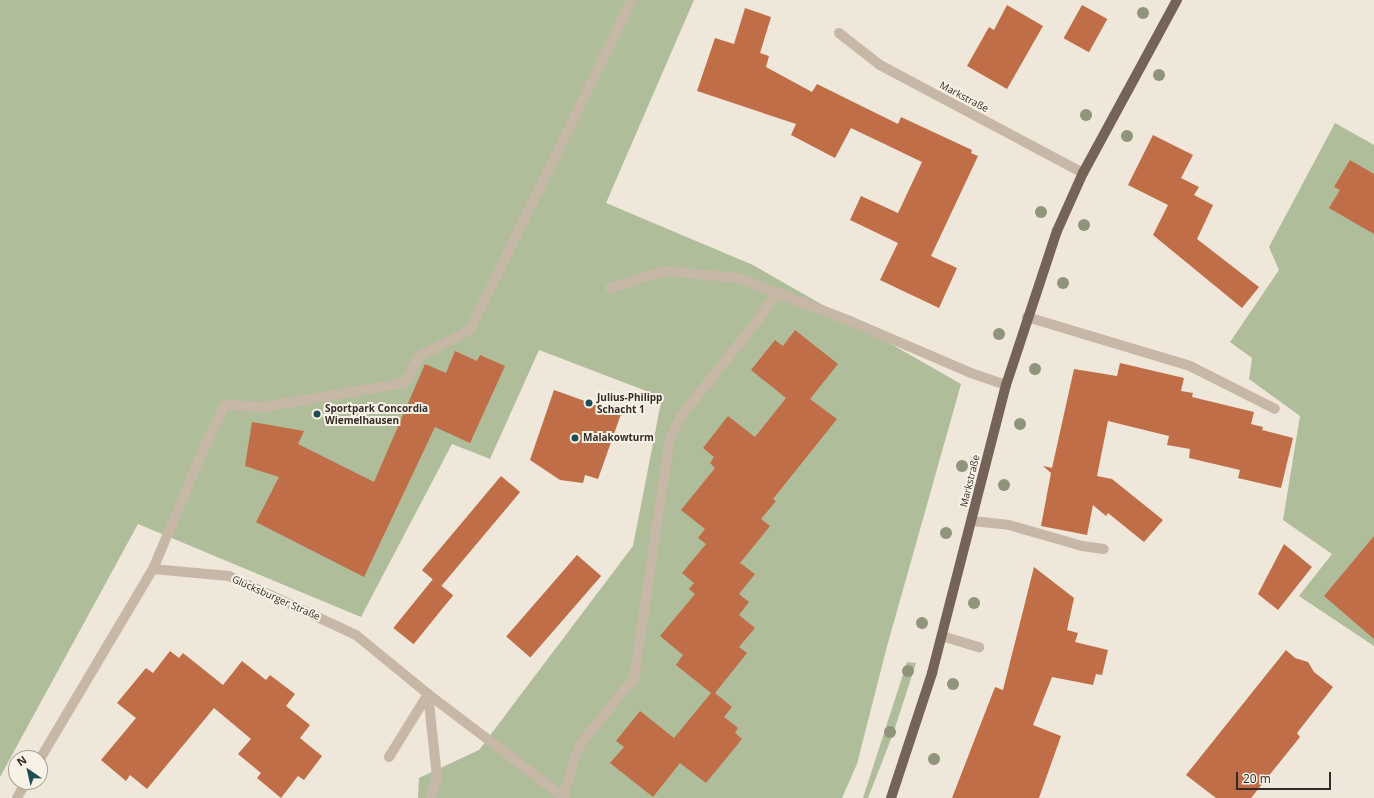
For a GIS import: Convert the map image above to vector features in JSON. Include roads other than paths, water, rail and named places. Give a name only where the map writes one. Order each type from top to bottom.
[{"type":"main road","name":"Markstraße","points":[[891,798],[942,636],[1006,385],[1027,317],[1057,231],[1083,173],[1177,0]]},
{"type":"street","points":[[45,750],[153,569],[202,450],[225,405],[264,407],[405,383],[419,356],[470,330],[632,0]]},
{"type":"street","name":"Markstraße","points":[[840,33],[880,65],[1083,173]]},
{"type":"street","points":[[610,288],[664,271],[739,278],[850,321],[971,374],[1006,385]]},
{"type":"street","points":[[564,797],[579,746],[634,678],[670,438],[681,416],[762,315],[775,293]]},
{"type":"street","points":[[1027,317],[1190,366],[1275,409]]},
{"type":"street","points":[[972,521],[1009,525],[1082,546],[1104,549]]},
{"type":"street","name":"Glücksburger Straße","points":[[153,569],[229,576],[356,635],[428,694],[564,797]]},
{"type":"street","points":[[942,636],[978,647]]},
{"type":"street","points":[[389,757],[428,694]]},
{"type":"street","points":[[428,694],[437,777],[432,798]]},
{"type":"place","name":"Julius-Philipp Schacht 1","points":[[589,403]]},
{"type":"place","name":"Sportpark Concordia Wiemelhausen","points":[[317,414]]},
{"type":"place","name":"Malakowturm","points":[[575,438]]}]
